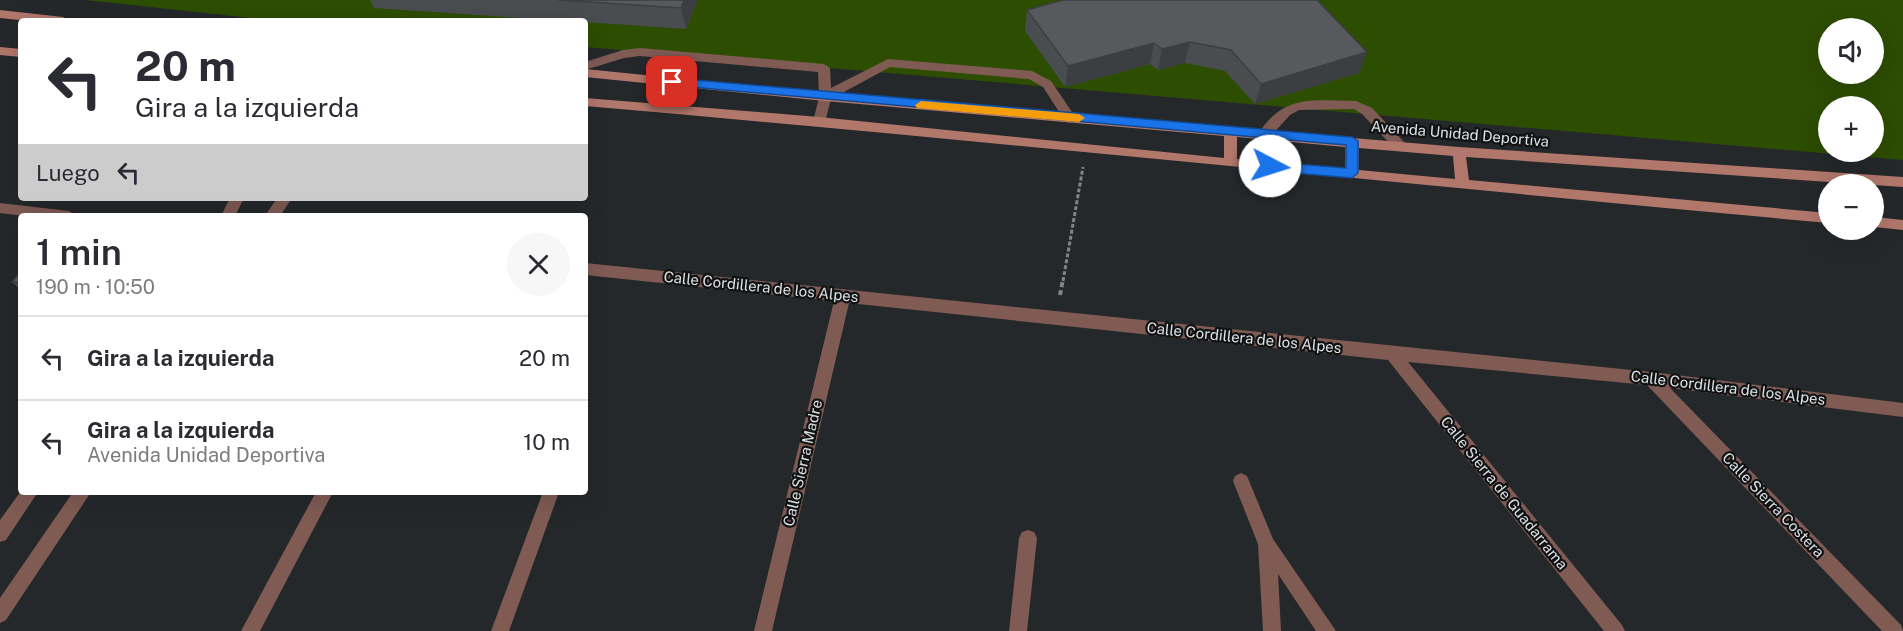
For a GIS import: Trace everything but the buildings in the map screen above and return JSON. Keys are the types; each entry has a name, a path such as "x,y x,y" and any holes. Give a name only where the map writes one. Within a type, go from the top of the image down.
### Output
{"street":[{"path":"0,14 36,18"},
{"path":"0,51 18,53"},
{"path":"588,65 623,54 640,52 824,68 825,97 819,122"},
{"path":"825,97 888,63 1032,75 1047,84 1070,117"},
{"name":"Avenida Unidad Deportiva","path":"588,73 825,97 1459,152 1903,182"},
{"path":"588,102 819,122 1230,163 1462,182 1818,217"},
{"path":"1265,134 1285,112 1297,106 1356,105 1367,111 1400,146"},
{"path":"1230,163 1231,131"},
{"path":"1352,141 1352,173"},
{"path":"1459,152 1462,182"},
{"path":"0,208 43,213"},
{"path":"1884,223 1903,225"},
{"name":"Calle Cordillera de los Alpes","path":"588,269 1392,354 1651,378 1903,410"},
{"name":"Calle Sierra Madre","path":"764,631 843,295"},
{"name":"Calle Sierra de Guadarrama","path":"1392,354 1616,631"},
{"name":"Calle Sierra Costera","path":"1651,378 1895,631"},
{"path":"1241,481 1267,544 1327,631"},
{"path":"0,534 28,495"},
{"path":"0,614 81,495"},
{"path":"250,631 323,495"},
{"path":"500,631 550,495"},
{"path":"1018,631 1028,538"},
{"path":"1267,544 1272,631"}],"path":[{"path":"1056,318 1087,148"}],"green space":[{"path":"85,0 1903,0 1903,160 1884,158 1884,96 1818,96 1818,153 588,47 588,18 252,18"}],"slow traffic":[{"path":"921,105 1079,118"}],"route":[{"path":"672,82 1352,141 1352,173 1270,166"}]}
